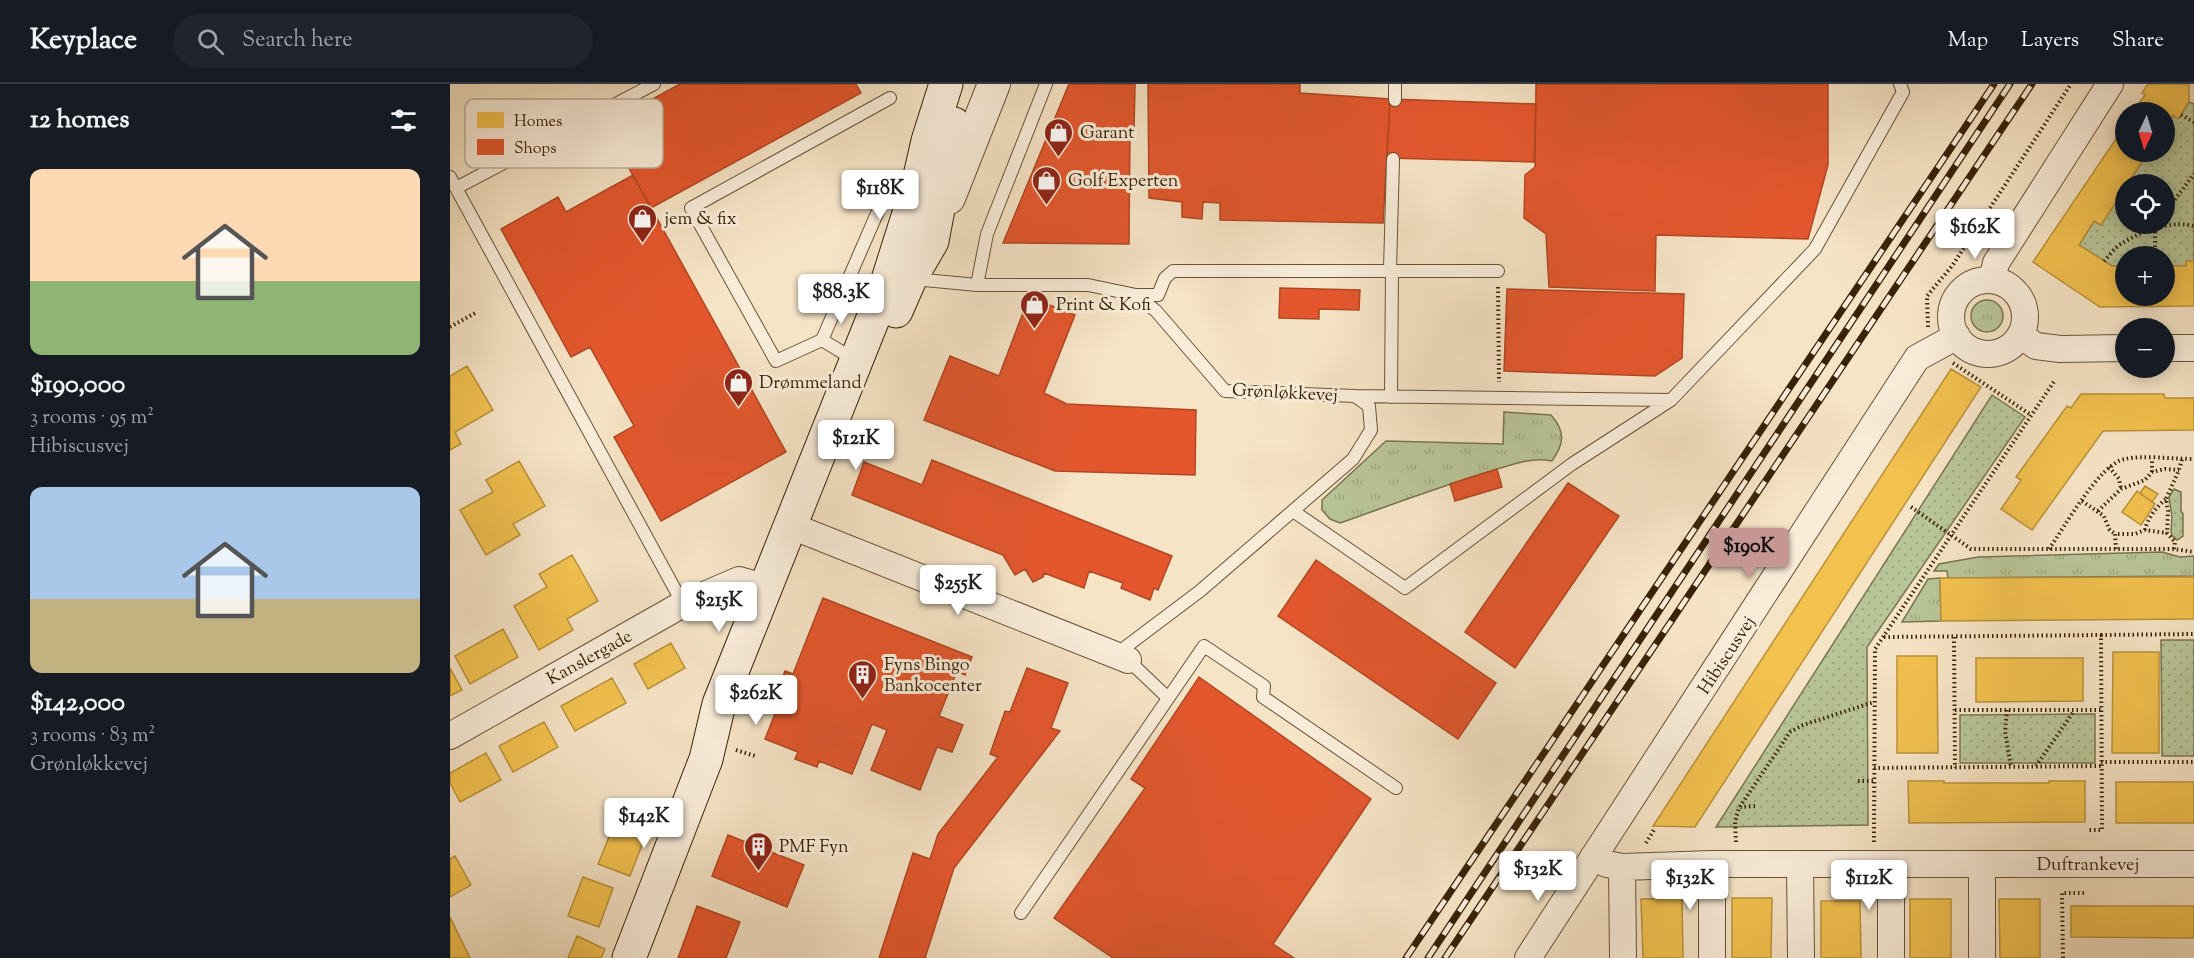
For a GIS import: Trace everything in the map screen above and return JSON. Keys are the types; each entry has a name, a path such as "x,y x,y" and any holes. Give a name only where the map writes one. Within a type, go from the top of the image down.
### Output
{"main road":[{"path":"629,958 706,759 719,704 764,587 797,528 900,275 946,84"},
{"path":"706,759 736,709 855,360 900,275 932,241 953,127 968,84"}],"street":[{"path":"932,241 994,84"},
{"path":"1992,280 1996,264 2110,84"},
{"path":"1992,280 2005,284 2015,291 2022,302 2025,315 2024,327 2020,335 2008,348 1996,353 1984,354 1971,350 1957,336 1951,319 1958,294 1968,286 1980,281 1992,280"},
{"path":"2020,335 2036,346 2060,349 2115,348"},
{"name":"Hibiscusvej","path":"1528,958 1917,358 1957,336"},
{"path":"2175,348 2194,348"},
{"path":"797,528 1121,658"},
{"name":"Kanslergade","path":"450,736 683,604 739,580 764,587"},
{"name":"Duftrankevej","path":"1593,857 1607,864 1622,867 1712,864 2194,864"},
{"path":"1712,864 1712,958"},
{"path":"1800,864 1801,958"},
{"path":"1883,864 1891,958"},
{"path":"1982,864 1982,958"},
{"path":"1622,867 1623,958"}],"lane":[{"path":"624,99 654,84"},
{"path":"977,285 987,234 1046,84"},
{"path":"1395,84 1395,100"},
{"path":"1293,511 1405,588 1572,464 1671,400 1815,249 1903,92 1900,84"},
{"path":"882,202 822,340 776,362 691,208 890,98"},
{"path":"1391,397 1393,159"},
{"path":"483,168 453,183 683,604"},
{"path":"1136,295 1158,295 1165,278 1173,271 1498,271"},
{"name":"Grønløkkevej","path":"900,275 977,285 1088,285 1136,295 1156,311 1226,391 1355,396 1369,406 1371,430 1353,459 1121,658"},
{"path":"822,340 855,360"},
{"path":"1355,396 1671,400"},
{"path":"1021,913 1204,646 1264,686 1263,697 1396,788"},
{"path":"1121,658 1168,698"}],"path":[{"path":"1934,348 1928,335 1927,296 1952,266 2071,84"},
{"path":"2181,115 2194,122"},
{"path":"2175,199 2194,174"},
{"path":"2175,225 2194,226"},
{"path":"2104,261 2119,244 2140,234"},
{"path":"1498,271 1499,398"},
{"path":"450,327 477,312"},
{"path":"1883,864 1874,781 1875,649 2055,380"},
{"path":"1982,381 2031,415"},
{"path":"2049,549 2100,475 2109,467 2125,459 2194,459"},
{"path":"2152,459 2152,472"},
{"path":"2145,530 2146,523 2158,505 2166,499 2182,459"},
{"path":"2109,467 2119,479 2121,489"},
{"path":"2098,511 2121,489 2145,480 2152,472 2165,469 2179,470"},
{"path":"2166,499 2167,533"},
{"path":"2082,501 2104,516 2109,529 2115,534 2134,534 2145,530 2167,533 2175,542 2174,549"},
{"path":"1911,507 1971,549 2174,549 2194,552"},
{"path":"2115,534 2116,549"},
{"path":"1883,637 2194,634"},
{"path":"2087,830 2102,830 2101,635"},
{"path":"1954,637 1955,768"},
{"path":"1737,864 1734,821 1740,807 1790,732 1803,725 1874,702"},
{"path":"1955,710 2101,710"},
{"path":"2007,710 2005,731 2011,767"},
{"path":"2035,767 2075,710"},
{"path":"1874,768 2035,767 2194,762"},
{"path":"1858,781 1874,781"},
{"path":"1740,807 1756,806"},
{"path":"2063,958 2062,893 2086,893"}],"green space":[{"path":"2189,102 2194,104 2194,261 2187,261 2186,266 2175,266 2175,246 2115,246 2115,266 2112,266 2079,245 2094,221 2101,225 2115,203 2115,234 2175,234 2175,174 2134,174 2142,162 2175,162 2175,116 2179,118"},
{"path":"1987,300 1998,305 2003,316 1998,327 1987,332 1976,327 1971,316 1976,305"},
{"path":"1992,395 2025,417 1867,647 1868,825 1716,827"},
{"path":"1504,412 1551,415 1559,427 1562,438 1552,461 1535,460 1509,465 1340,523 1330,519 1322,510 1322,500 1386,441 1503,444"},
{"path":"2174,489 2181,492 2183,514 2183,536 2177,540 2172,536 2171,531 2172,517 2169,497"},
{"path":"2162,552 2180,557 2194,556 2194,576 1948,578 1947,571 1934,571 1939,564 1978,557"},
{"path":"1940,578 1941,621 1902,622 1928,579"},
{"path":"2161,640 2194,640 2194,756 2162,756"},
{"path":"2095,714 2095,763 1960,763 1960,715"}],"building: Homes":[{"path":"2148,84 2189,84 2189,102 2178,119 2175,117 2175,102 2140,102 2145,95 2142,93"},
{"path":"2115,140 2115,162 2142,162 2134,174 2115,174 2115,204 2101,225 2094,221 2079,245 2115,266 2115,306 2175,306 2175,266 2186,266 2186,261 2194,261 2194,306 2100,307 2033,262"},
{"path":"467,366 493,410 455,432 461,444 450,450 450,376"},
{"path":"1951,369 1981,387 1695,827 1653,826"},
{"path":"2081,394 2164,394 2165,398 2194,398 2194,430 2103,431 2032,530 2001,509 2021,480 2016,477 2067,406 2071,408"},
{"path":"519,461 545,506 513,524 520,535 486,555 460,510 493,492 486,480"},
{"path":"2145,486 2158,494 2152,502 2140,493"},
{"path":"2137,491 2155,504 2141,525 2122,512"},
{"path":"572,555 598,601 567,619 573,630 539,650 514,606 547,587 539,574"},
{"path":"2194,577 2194,619 1941,621 1940,578"},
{"path":"503,629 518,657 470,684 455,656"},
{"path":"671,643 685,668 648,689 634,664"},
{"path":"2113,652 2159,652 2159,753 2112,753"},
{"path":"1897,656 1937,656 1938,753 1897,753"},
{"path":"1976,658 2083,658 2083,701 1976,702"},
{"path":"450,668 462,690 450,696"},
{"path":"612,678 626,703 575,731 561,706"},
{"path":"544,722 558,747 513,772 499,746"},
{"path":"486,753 501,780 460,802 450,783 450,773"},
{"path":"1908,781 2049,783 2049,781 2085,781 2085,822 1909,823"},
{"path":"2116,782 2194,782 2194,823 2116,823"},
{"path":"616,820 647,832 630,876 598,864"},
{"path":"455,856 471,885 450,897 450,859"},
{"path":"583,877 613,888 599,927 568,916"},
{"path":"1682,898 1683,958 1643,958 1641,899"},
{"path":"1732,898 1772,898 1771,958 1732,958"},
{"path":"1910,899 1951,899 1951,958 1910,958"},
{"path":"1999,899 2040,899 2040,958 2000,958"},
{"path":"1821,901 1860,901 1861,958 1821,958"},
{"path":"2071,906 2194,906 2194,938 2071,937"},
{"path":"450,917 470,958 450,958"},
{"path":"577,936 605,949 601,958 568,958"}],"building: Shops":[{"path":"680,84 856,84 861,93 651,208 629,168 663,168 663,99 653,99"},
{"path":"1069,84 1135,84 1134,131 1130,132 1129,244 1003,243"},
{"path":"1148,84 1300,84 1300,93 1390,99 1383,223 1220,220 1220,203 1203,202 1202,219 1182,217 1182,202 1149,198"},
{"path":"1536,84 1828,84 1828,165 1808,239 1656,235 1655,291 1549,287 1546,234 1524,218 1525,175 1535,167"},
{"path":"1390,99 1536,104 1534,162 1387,158"},
{"path":"633,175 786,452 661,521 614,437 634,426 590,347 571,357 501,229 558,197 566,212"},
{"path":"1280,288 1360,290 1359,310 1319,309 1319,319 1279,318"},
{"path":"1507,289 1684,294 1682,358 1655,376 1504,371"},
{"path":"1029,297 1075,315 1044,393 1067,404 1196,410 1195,475 1055,471 924,420 950,356 999,376"},
{"path":"932,460 1172,556 1158,590 1154,588 1150,600 1121,588 1123,583 1089,571 1084,588 1044,573 1043,577 1033,582 1025,569 1015,575 1003,555 852,495 864,462 922,485"},
{"path":"1497,469 1502,487 1455,501 1450,484"},
{"path":"1568,483 1619,516 1515,668 1465,632"},
{"path":"1316,560 1496,683 1458,739 1278,616"},
{"name":"Fyns Bingo Bankocenter","path":"823,598 972,657 965,675 957,671 939,716 963,725 952,752 937,747 920,790 871,770 887,730 872,724 852,774 819,761 817,767 795,759 798,752 765,739 788,681 782,679 785,671 793,674"},
{"path":"1027,668 1068,683 1051,728 1060,731 954,868 925,958 879,958 913,853 930,859 938,834 998,757 990,754 1005,711 1010,712"},
{"path":"1199,677 1371,799 1273,944 1294,958 1113,958 1054,918 1145,788 1131,779"},
{"name":"PMF Fyn","path":"728,835 804,865 787,907 712,876"},
{"path":"697,906 740,922 726,958 678,958"}],"railway":[{"path":"1406,958 1994,84"},
{"path":"1428,958 2010,84"},
{"path":"1445,958 2032,84"}],"place":[{"name":"Garant","path":"1059,158"},
{"name":"Golf Experten","path":"1047,206"},
{"name":"jem & fix","path":"643,244"},
{"name":"Print & Kofi","path":"1035,330"},
{"name":"Drømmeland","path":"738,408"},
{"name":"Fyns Bingo Bankocenter","path":"863,700"},
{"name":"PMF Fyn","path":"758,872"}]}
